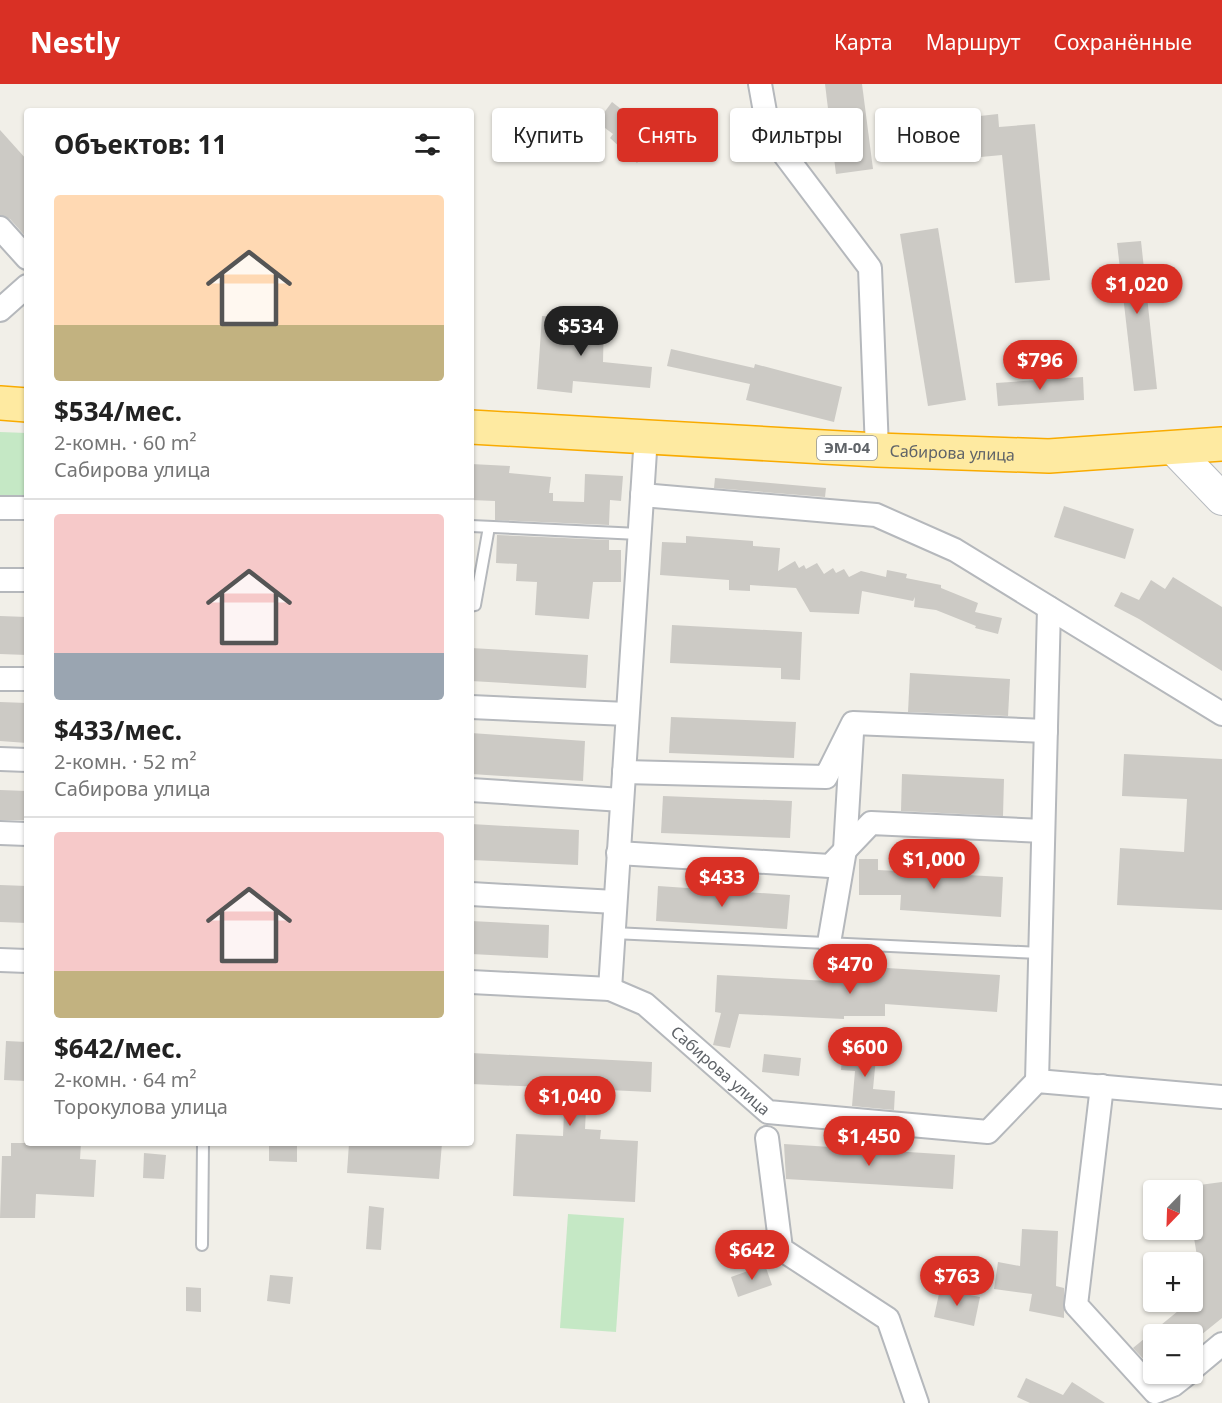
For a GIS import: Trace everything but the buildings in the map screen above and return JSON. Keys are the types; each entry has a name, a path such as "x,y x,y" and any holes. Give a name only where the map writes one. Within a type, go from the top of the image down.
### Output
{"highway":[{"path":"0,403 24,405"},
{"name":"Сабирова улица","path":"474,427 877,450 1049,456 1222,444"}],"main road":[{"path":"1174,449 1222,499"}],"street":[{"path":"760,84 769,134 870,268 877,450"},
{"path":"0,228 24,255"},
{"path":"0,310 24,289"},
{"path":"610,989 646,436"},
{"path":"642,495 876,515 955,550 1222,714"},
{"path":"0,508 24,508"},
{"path":"0,580 24,580"},
{"path":"1049,608 1037,1081 1222,1091"},
{"path":"0,679 24,679"},
{"path":"474,707 627,714"},
{"path":"853,723 1046,731"},
{"path":"624,772 826,777 853,723"},
{"path":"829,943 845,850 853,723"},
{"path":"0,759 24,760"},
{"path":"474,790 622,800"},
{"path":"618,853 830,866 871,823 1044,831"},
{"path":"0,833 24,834"},
{"path":"474,894 615,902"},
{"path":"0,960 24,961"},
{"name":"Сабирова улица","path":"474,982 610,989 645,1004 768,1112 988,1132 1037,1081"},
{"path":"1102,1086 1076,1305 1143,1379"},
{"path":"767,1138 781,1249 888,1318 917,1403"},
{"path":"1203,1360 1222,1344"},
{"path":"1148,1384 1155,1392 1174,1384"}],"lane":[{"path":"474,526 639,534"},
{"path":"474,605 489,527"},
{"path":"613,933 1040,953"},
{"path":"202,1245 203,1146"}],"green space":[{"path":"0,432 24,433 24,500 0,499"},
{"path":"568,1214 624,1218 616,1332 560,1328"}]}
